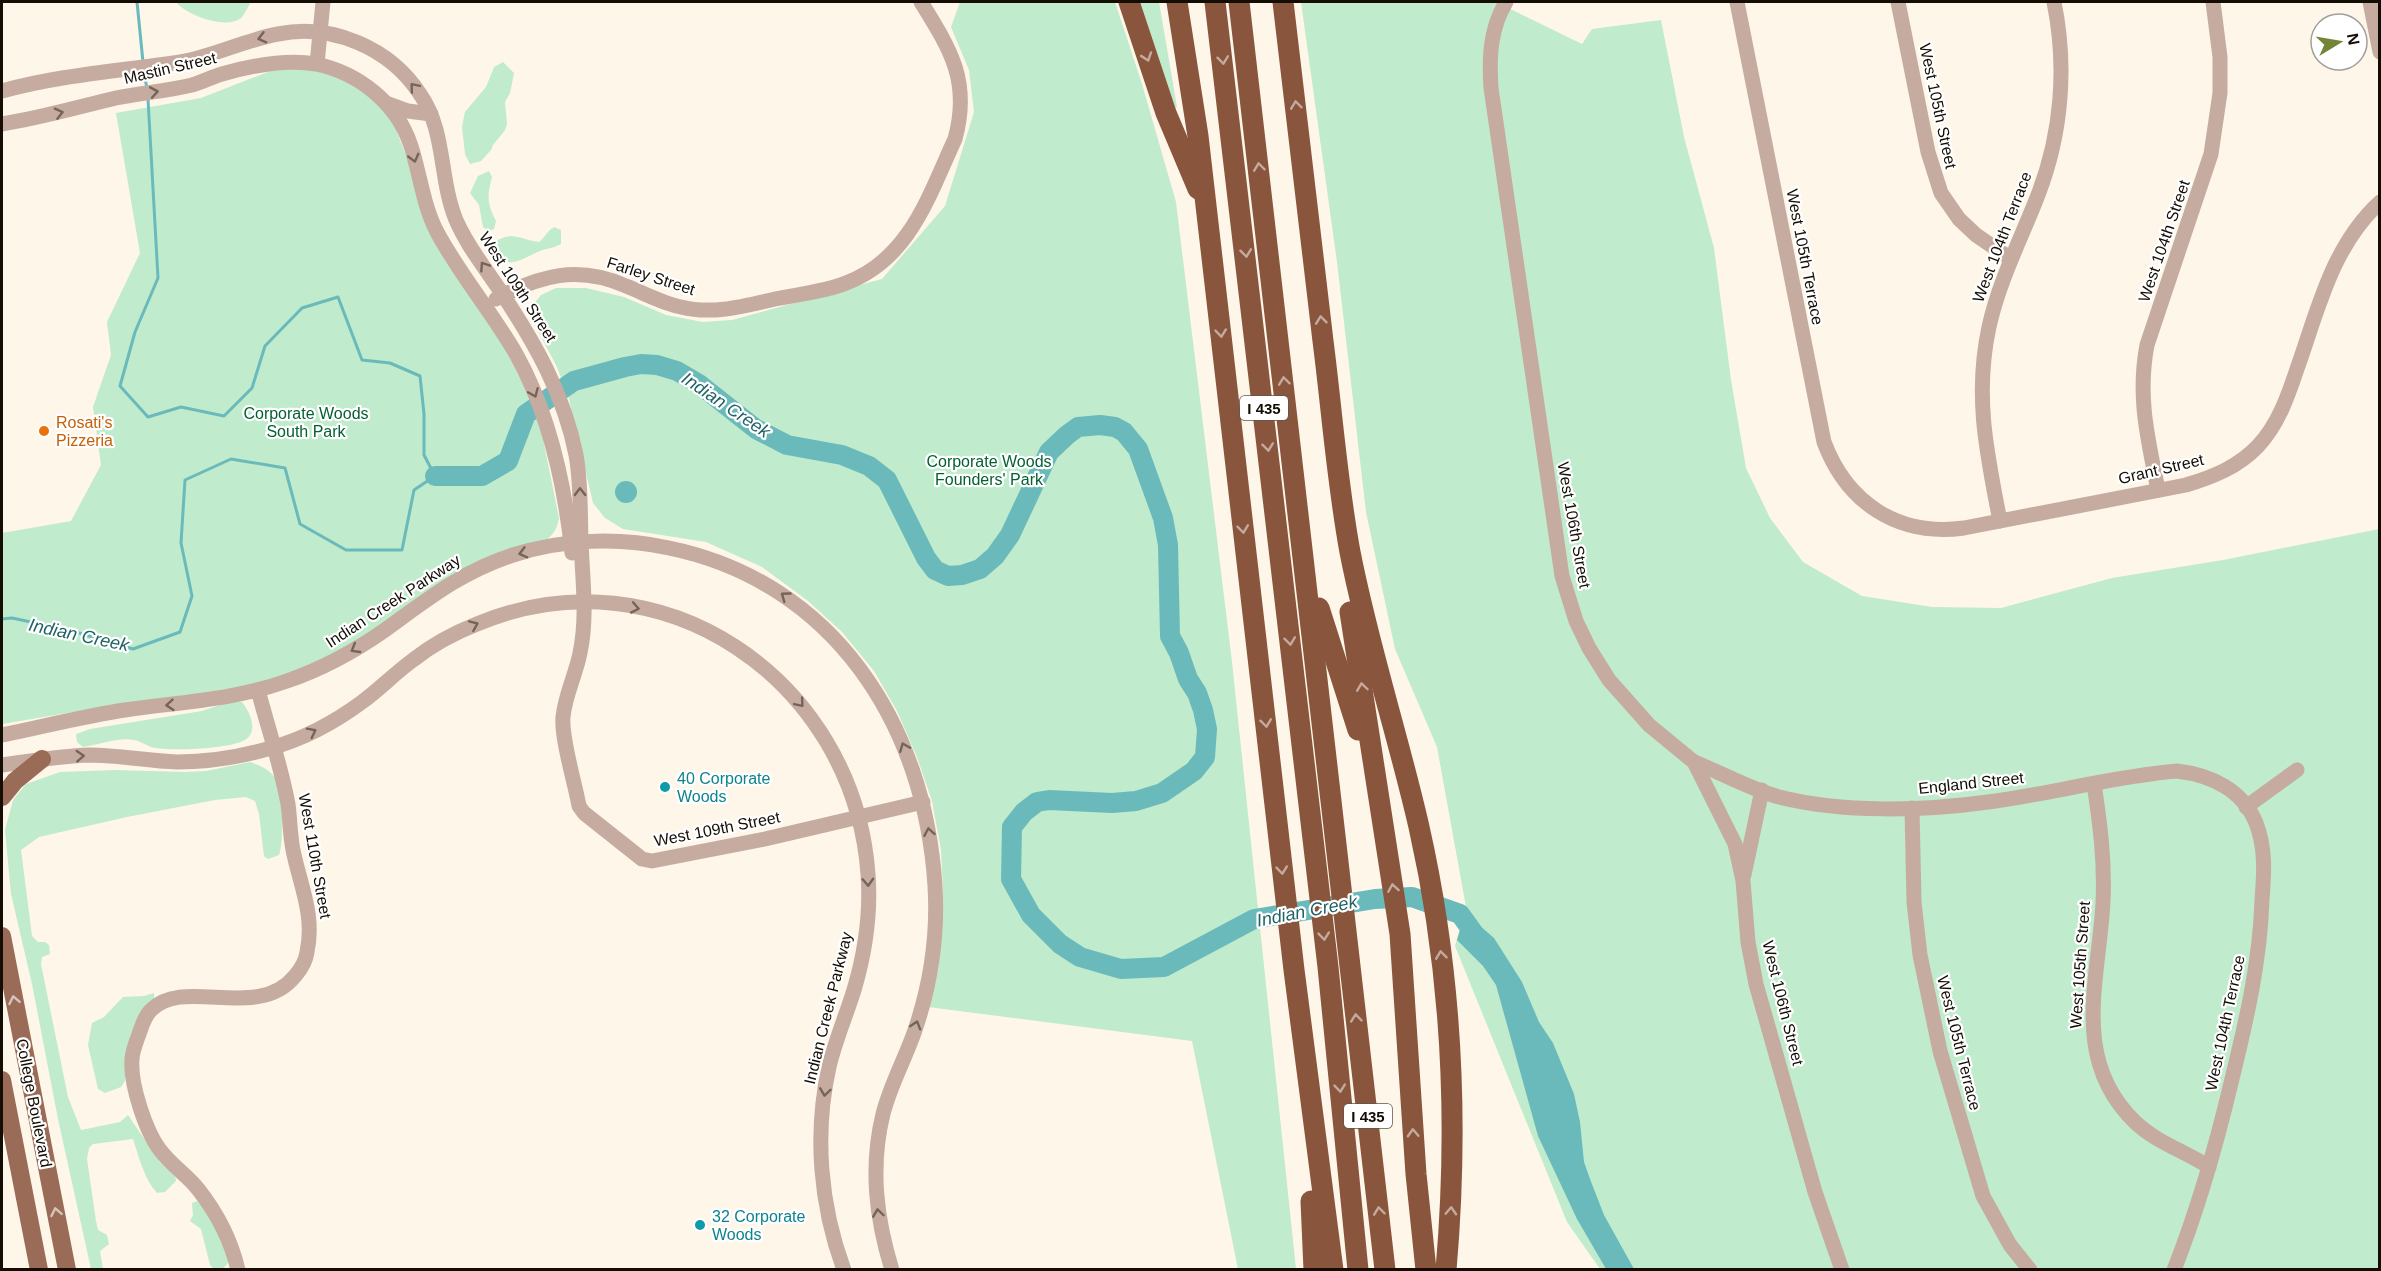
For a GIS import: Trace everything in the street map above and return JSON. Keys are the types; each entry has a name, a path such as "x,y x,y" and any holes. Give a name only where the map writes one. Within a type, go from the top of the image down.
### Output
{"highway":[{"path":"1129,2 1166,113 1208,212"},
{"path":"1177,2 1191,83 1208,212 1303,1050 1333,1269"},
{"name":"I 435","path":"1215,2 1311,815 1358,1269"},
{"name":"I 435","path":"1239,2 1385,1269"},
{"path":"1283,2 1342,503 1362,609 1407,779 1430,880 1448,1013 1453,1147 1451,1214 1446,1269"},
{"path":"1342,503 1338,540 1358,656 1398,923 1416,1174 1426,1269"},
{"path":"1305,564 1358,727 1379,807"},
{"path":"1303,1050 1314,1269"}],"main road":[{"path":"2,797 15,781 42,759"},
{"name":"College Boulevard","path":"2,936 68,1269"},
{"name":"College Boulevard","path":"2,1080 39,1269"}],"street":[{"path":"317,64 323,2"},
{"name":"Farley Street","path":"484,305 525,283 543,277 576,274 609,279 680,307 714,311 846,283 868,273 899,247 913,228 956,139 961,94 956,64 947,43 921,2"},
{"name":"West 105th Terrace","path":"1737,2 1824,442 1838,474 1867,505"},
{"name":"West 105th Street","path":"1898,2 1928,152 1941,193 1959,219 1976,235 2011,259"},
{"name":"West 104th Terrace","path":"2000,521 1986,446 1981,393 1983,362 1996,298 2039,193 2055,135 2060,100 2061,67 2054,2"},
{"name":"West 104th Street","path":"2158,490 2143,411 2143,369 2147,345 2211,154 2216,128 2220,81 2219,47 2213,2"},
{"path":"2370,2 2379,52"},
{"name":"West 106th Street","path":"1503,5 1491,42 1489,64 1491,88 1562,576 1576,621 1589,648 1609,680 1649,725 1694,762 1735,844 1743,881 1748,942 1756,984 1815,1192 1842,1269"},
{"name":"Mastin Street","path":"2,92 37,83 210,56 279,33 320,33"},
{"name":"West 109th Street","path":"320,33 359,42 385,58 418,90 431,114 439,141 448,196 457,223 528,332 562,402 573,441 579,476 576,543 580,602 584,621 581,652 563,718 579,806 584,813 642,859 651,861 765,839 922,802"},
{"name":"Mastin Street","path":"2,124 44,117 116,99 193,84 222,74 278,63 317,64"},
{"name":"West 109th Street","path":"317,64 355,78 387,103 395,113 410,143 425,199 437,231 508,340 538,402 553,450 576,543"},
{"path":"387,103 408,111 431,114"},
{"name":"Grant Street","path":"1867,505 1903,524 1926,529 1948,530 2158,490 2208,478 2231,468 2259,445 2271,429 2286,400 2338,256 2355,228 2379,202"},
{"name":"Indian Creek Parkway","path":"2,735 117,711 211,701 258,690 312,672 337,660 385,630 445,585 468,573 514,555 576,543 629,542 687,551 755,578 798,605 840,642 875,689 890,714 903,744 929,829 936,889 934,946 930,974 914,1032 883,1114 876,1159 877,1211 882,1240 892,1269"},
{"name":"Indian Creek Parkway","path":"2,765 89,755 192,762 232,758 273,748 307,735 348,712 366,700 413,659 452,634 505,613 547,605 580,602 613,604 669,616 720,637 763,666 798,701 829,744 842,768 859,816 868,875 868,921 860,970 829,1068 821,1129 824,1192 832,1231 844,1269"},
{"name":"West 110th Street","path":"238,1269 228,1236 204,1198 160,1151 148,1132 140,1108 131,1062 143,1020 152,1009 168,1000 180,997 248,998 272,993 288,984 301,968 307,954 309,911 293,848 288,803 258,690"},
{"name":"England Street","path":"1694,762 1778,796 1831,805 1911,808 1988,802 2162,772 2196,773 2227,787 2239,796 2246,807"},
{"path":"2246,807 2297,770"},
{"name":"West 105th Street","path":"2094,784 2101,828 2104,876 2092,1014 2097,1058 2104,1078 2116,1098 2136,1123 2155,1138 2209,1167"},
{"path":"1743,881 1762,790"},
{"name":"West 104th Terrace","path":"2174,1269 2209,1167 2250,1007 2261,924 2263,849 2256,821 2246,807"},
{"name":"West 105th Terrace","path":"1911,808 1914,902 1920,955 1940,1051 1983,1196 2005,1237 2030,1269"}],"green space":[{"path":"176,2 251,2 241,18 234,21 216,22 188,12"},
{"name":"Corporate Woods Founders' Park","path":"960,2 1115,2 1142,84 1176,202 1232,662 1296,1269 1238,1269 1192,1041 928,1007 938,971 941,937 943,891 941,850 932,801 917,757 897,711 874,671 842,632 808,601 762,567 706,542 623,529 605,518 593,503 568,395 556,365 530,316 533,305 541,295 556,288 586,288 624,297 666,315 703,322 732,320 882,279 945,206 974,112 969,70 951,27"},
{"path":"1137,2 1159,2 1177,107 1172,109"},
{"path":"1301,2 1496,2 1582,44 1592,29 1661,20 1684,137 1714,248 1731,380 1746,468 1770,518 1803,562 1862,596 1932,607 2001,608 2112,578 2223,560 2379,529 2379,1269 1600,1269 1567,1222 1455,946 1466,907 1437,747 1395,649 1366,512 1337,262"},
{"path":"503,62 514,73 510,93 505,102 507,124 491,150 481,161 470,164 465,154 462,127 465,112 486,87 494,67"},
{"name":"Corporate Woods South Park","path":"309,69 345,79 379,103 394,124 410,166 523,384 540,424 559,518 556,528 545,541 371,632 334,654 298,670 258,684 219,693 133,702 2,724 2,533 71,521 101,465 93,407 111,355 107,322 140,253 116,113 201,98 273,70"},
{"path":"489,171 492,177 489,199 496,221 494,229 489,231 483,227 479,205 470,193 478,176"},
{"path":"554,227 561,230 561,244 516,262 504,261 492,249 493,243 511,236 539,242"},
{"path":"231,701 242,702 252,722 251,733 248,737 235,744 213,748 175,749 155,748 128,739 83,747 77,742 76,734 90,729 202,711"},
{"path":"250,762 272,773 278,786 282,818 279,855 268,859 264,856 259,814 255,801 246,797 215,800 127,817 39,837 21,850 32,936 38,942 45,942 49,945 50,954 42,957 41,964 68,1097 81,1130 120,1122 128,1115 159,1161 175,1176 176,1181 165,1192 157,1193 145,1174 133,1139 93,1144 89,1148 87,1159 96,1221 98,1230 107,1235 109,1244 100,1251 103,1269 91,1269 11,894 5,830 13,800 26,784 60,772 206,771"},
{"path":"154,993 154,999 146,1005 125,1081 121,1087 105,1093 98,1089 88,1045 92,1023 104,1017 123,997"},
{"path":"197,1201 212,1220 224,1246 229,1261 225,1267 214,1269 210,1265 201,1229 190,1221 193,1215 192,1203"}],"water":[{"path":"626,481 634,484 637,492 634,500 626,503 618,500 615,492 618,484"},
{"path":"1465,913 1494,938 1522,982 1539,1022 1553,1043 1574,1094 1580,1122 1584,1162 1590,1179 1604,1215 1634,1269 1606,1269 1577,1219 1538,1136 1496,985 1483,966 1457,940"}],"waterway":[{"path":"137,2 143,62"},
{"path":"144,72 147,89"},
{"path":"2,619 12,618 69,630 133,649 180,632 192,596 181,543 185,480 231,459 285,468 300,524 346,550 402,550 414,490 435,476 424,455 424,414 420,376 390,363 362,360 338,297 302,308 265,346 252,388 224,416 181,407 148,417 120,386 135,332 158,278 148,99"},
{"name":"Indian Creek","path":"435,476 482,476 508,461 526,414 574,381 625,367 641,364 657,365 677,371 699,384 756,429 787,445 842,455 869,466 887,480 926,558 935,570 948,576 962,575 980,569 995,556 1010,535 1049,452 1078,427 1100,425 1115,427 1124,432 1138,449 1163,518 1168,545 1170,636 1203,710 1207,729 1205,757 1194,771 1162,793 1136,801 1112,803 1049,800 1037,802 1024,812 1012,827 1011,879 1031,915 1060,944 1080,957 1121,969 1164,967 1254,919 1375,899 1412,897 1460,914 1478,939"}],"place":[{"name":"Rosati's Pizzeria","path":"44,431"},
{"name":"40 Corporate Woods","path":"665,787"},
{"name":"32 Corporate Woods","path":"700,1225"}]}
